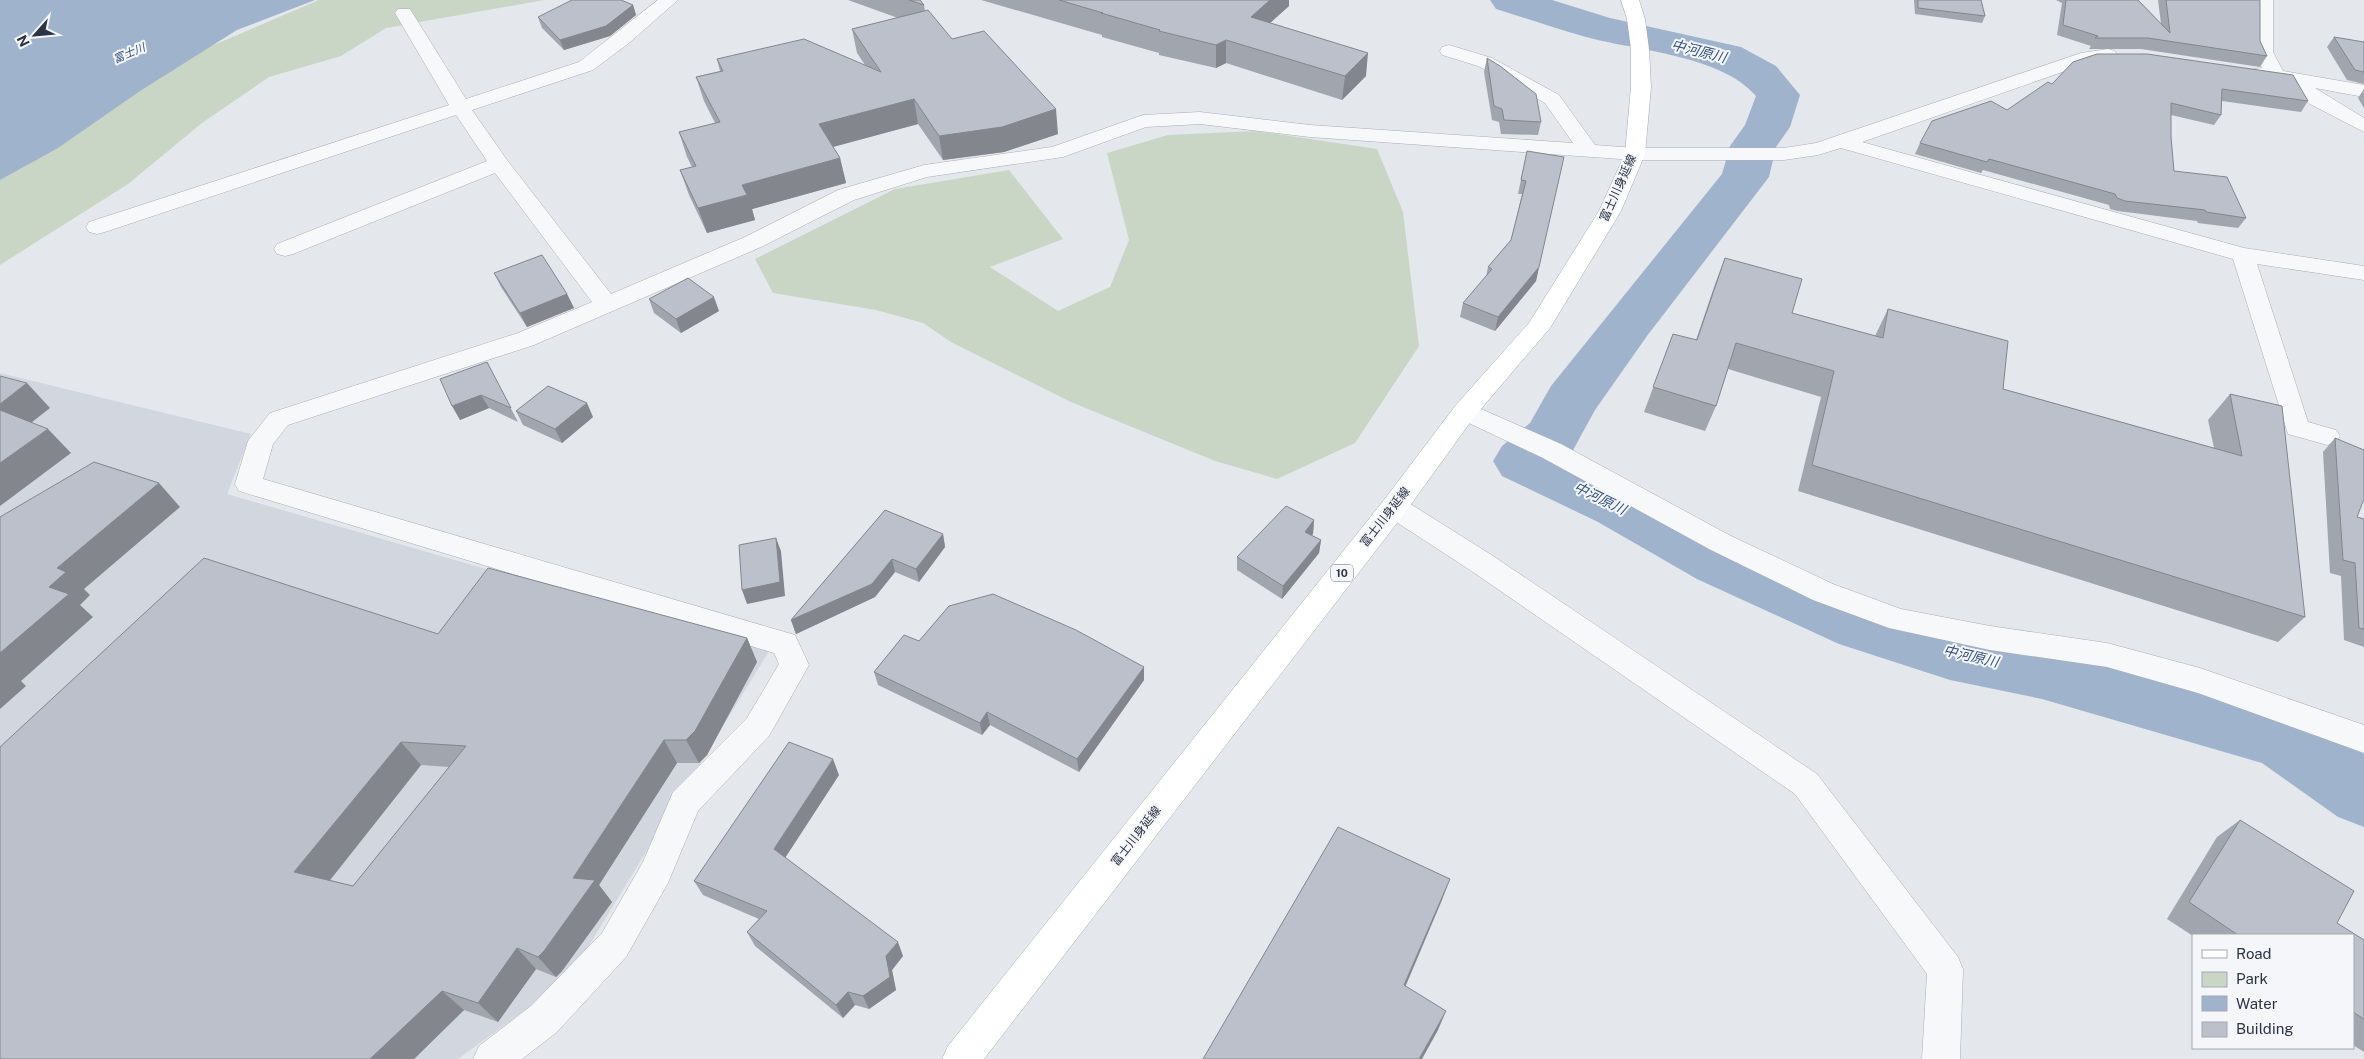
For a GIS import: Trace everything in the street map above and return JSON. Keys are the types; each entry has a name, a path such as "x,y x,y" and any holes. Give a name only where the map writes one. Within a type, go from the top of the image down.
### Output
{"main road":[{"name":"富士川身延線","path":"961,1059 1394,507 1465,412 1538,328 1610,211 1634,154 1641,87 1638,39 1630,0"}],"street":[{"path":"97,227 586,66 669,0"},
{"path":"2264,0 2264,52 2283,77 2317,100 2364,126"},
{"path":"404,13 460,106 499,164 606,304"},
{"path":"1449,51 1485,62 1552,100 1588,150"},
{"path":"492,1059 544,1019 614,945 656,872 685,802 758,727 794,665 785,644 248,484 261,441 279,419 526,339 753,242 846,195 924,171 1056,153 1143,121 1200,118 1310,131 1634,154 1784,154 1818,149 1841,142 2088,58 2105,55 2130,56"},
{"path":"2245,71 2364,91"},
{"path":"1841,142 2243,255 2364,272"},
{"path":"285,249 499,164"},
{"path":"2243,255 2297,428 2327,436"},
{"path":"1465,412 1552,451 1747,556 1823,592 1900,620 1990,638 2108,655 2200,681 2364,739"},
{"path":"1394,507 1480,562 1806,784 1945,969 1941,1059"}],"shaded area":[{"path":"0,373 251,434 227,494 769,651 569,978 458,1059 0,1059"}],"green space":[{"path":"319,0 544,0 386,28 341,56 269,77 202,123 128,184 0,265 0,175 209,47"},
{"path":"1256,131 1377,149 1403,212 1419,346 1355,443 1277,479 1215,461 1071,402 951,342 923,323 876,310 773,293 755,259 895,189 1009,170 1063,239 990,267 1058,311 1110,287 1129,240 1107,153 1168,135"}],"water":[{"name":"富士川","path":"0,0 315,0 237,30 140,91 58,148 0,180"}],"building":[{"path":"572,0 621,0 633,5 606,26 560,40 538,17"},
{"path":"909,0 920,0 924,5"},
{"path":"1059,0 1270,0 1251,17 1368,53 1345,76 1226,40 1216,45 1159,31"},
{"path":"1918,0 1981,0 1985,16 1918,8"},
{"path":"2066,0 2138,0 2170,33 2166,0 2260,0 2260,41 2267,56 2148,38 2095,38 2098,36 2063,25"},
{"path":"928,10 952,39 984,31 1056,109 1002,127 939,136 914,99 819,124 840,158 742,185 747,195 698,208 680,170 696,166 679,132 720,122 696,77 723,71 717,59 804,39 881,72 852,29"},
{"path":"2334,37 2364,42 2364,72 2355,70"},
{"path":"2097,54 2147,54 2293,75 2308,101 2222,89 2221,115 2171,103 2174,171 2227,177 2246,218 2206,212 2205,210 2125,201 2117,198 2115,194 1989,159 1987,162 1920,143 1932,121 1991,101 2007,110 2048,82 2052,84 2073,62"},
{"path":"1487,58 1536,94 1541,122 1504,120 1502,109 1494,106"},
{"path":"1527,151 1564,157 1539,267 1498,317 1463,303 1492,269 1488,267 1511,240 1526,181 1521,180"},
{"path":"542,255 567,294 520,313 494,273"},
{"path":"1725,258 1802,279 1792,313 1883,338 1888,309 2008,341 2003,389 2242,456 2230,394 2282,406 2305,617 1812,465 1834,371 1736,343 1716,406 1653,387 1673,334 1697,340"},
{"path":"688,278 714,297 676,319 649,299"},
{"path":"487,362 511,408 481,395 452,406 440,379"},
{"path":"0,376 27,383 0,404"},
{"path":"548,386 587,403 555,429 516,411"},
{"path":"0,410 48,429 0,463"},
{"path":"2335,438 2364,450 2364,499 2357,517 2364,519 2364,629 2359,628 2355,563 2343,560"},
{"path":"94,462 159,483 57,568 66,572 49,587 69,594 0,653 0,517"},
{"path":"1286,506 1314,520 1305,532 1321,540 1283,586 1237,557"},
{"path":"885,510 943,534 916,569 892,559 872,584 791,620"},
{"path":"776,538 780,582 742,590 739,545"},
{"path":"204,558 438,634 488,568 747,638 695,731 686,740 664,740 573,878 595,880 544,951 538,957 517,948 478,1003 442,991 370,1059 0,1059 0,747","holes":["401,742 466,746 353,886 294,872"]},
{"path":"993,594 1076,630 1144,667 1077,759 987,712 980,723 874,672 904,635 919,641 949,606"},
{"path":"789,742 833,759 774,849 898,942 886,956 890,977 863,996 848,992 836,1005 747,932 767,911 694,881"},
{"path":"2240,820 2354,891 2337,923 2364,940 2364,1019 2354,1013 2354,934 2237,934 2189,902"},
{"path":"1338,827 1450,879 1404,985 1446,1011 1419,1059 1203,1059"}],"waterway":[{"name":"中河原川","path":"1510,0 1600,28 1726,56 1761,75 1778,95 1767,127 1753,146 1745,177 1628,324 1598,367 1571,400 1551,437 1523,461 1620,506 1720,562 1863,625 1950,652 2042,671 2283,738 2364,794"}]}
